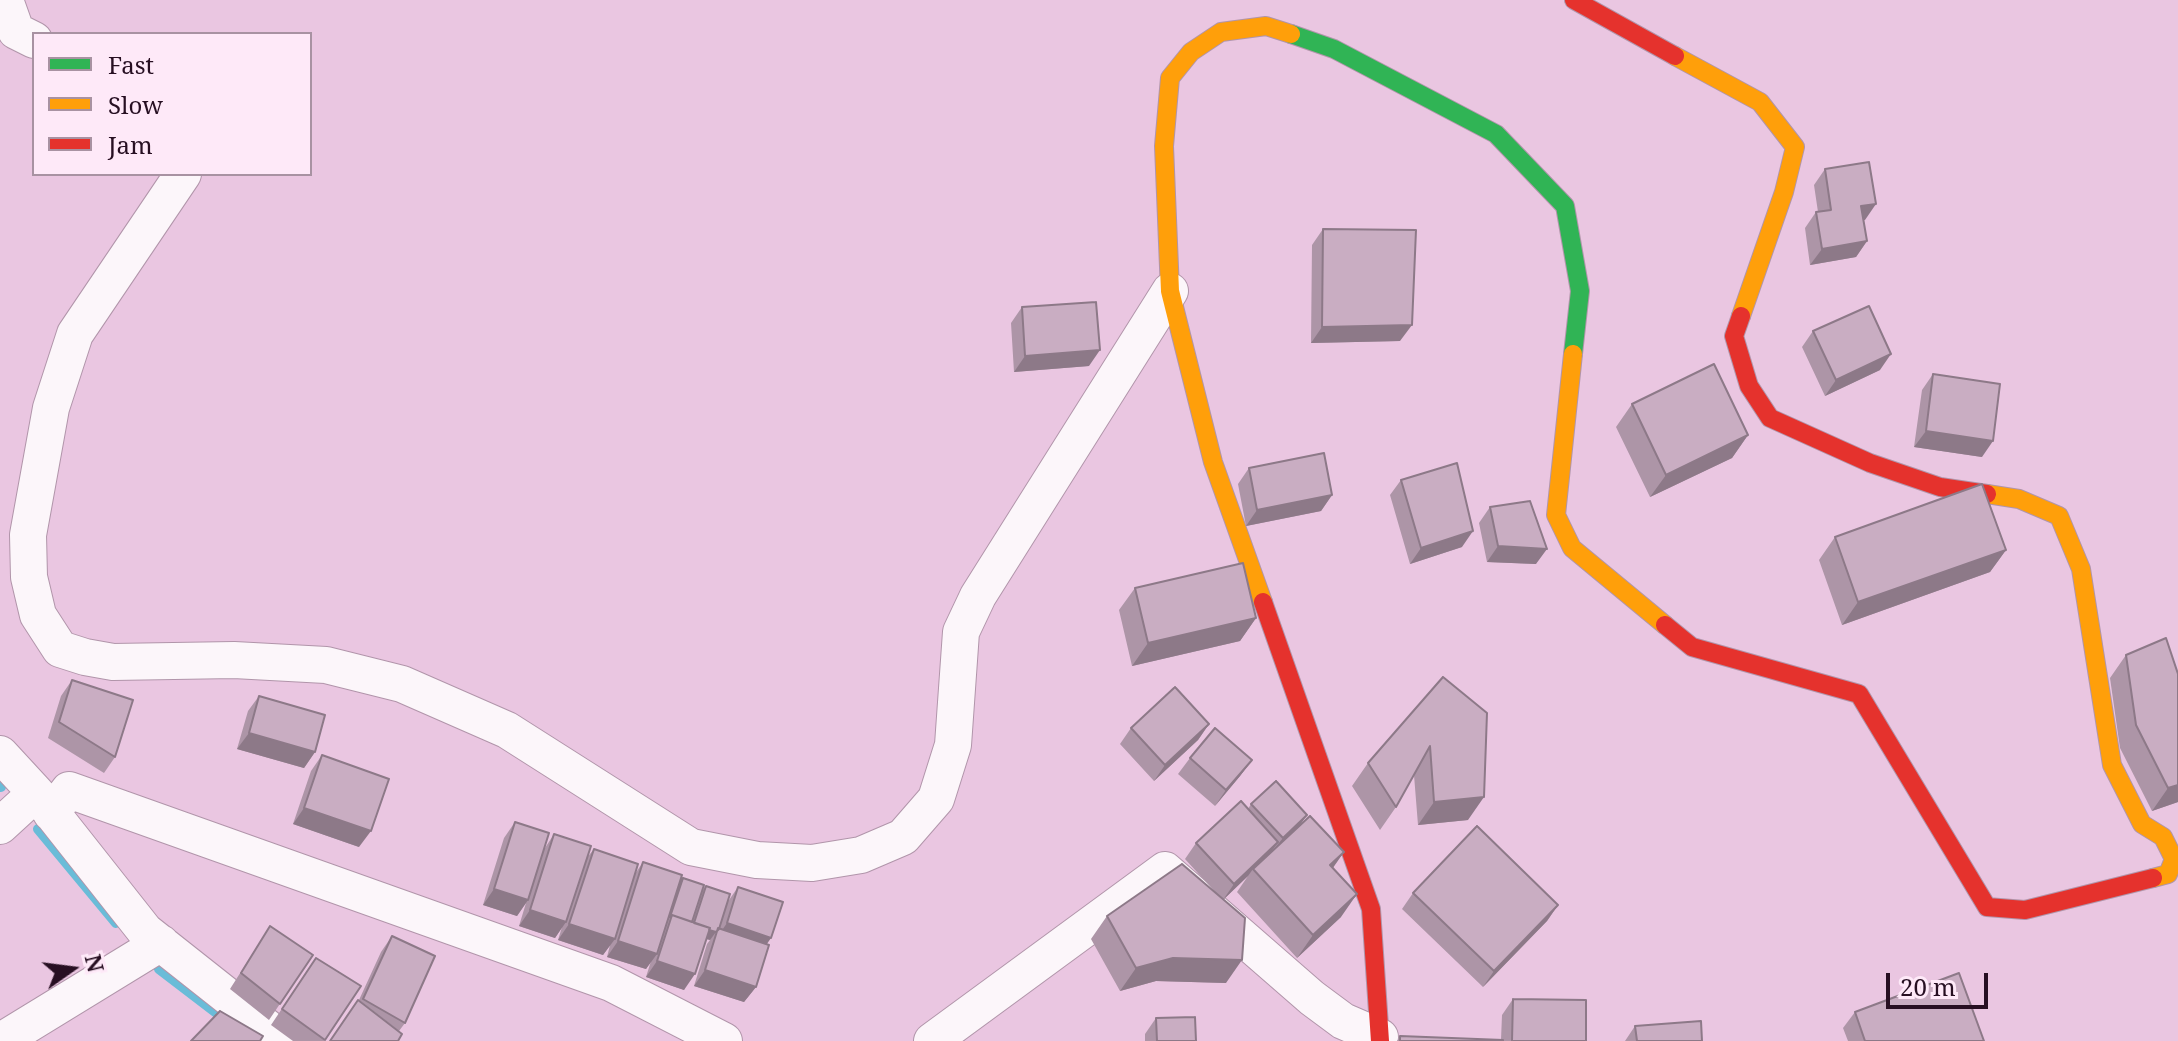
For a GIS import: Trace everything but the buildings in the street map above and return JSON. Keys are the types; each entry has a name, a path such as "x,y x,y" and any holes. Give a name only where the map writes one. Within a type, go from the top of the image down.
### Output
{"street":[{"path":"5,0 16,31 32,39"},
{"path":"932,1041 1165,870 1312,998 1343,1021 1380,1039 1371,909 1213,462 1170,291 1164,146 1170,78 1191,52 1221,32 1266,26 1334,49 1496,134 1565,206 1580,291 1556,515 1572,548 1692,647 1859,694 1987,907 2025,910 2168,874 2174,859 2163,837 2142,824 2112,765 2081,569 2059,516 2019,499 1940,487 1870,463 1770,418 1749,386 1734,336 1784,192 1795,147 1760,102 1574,0"},
{"path":"182,176 75,334 51,408 28,535 29,577 38,615 60,649 113,662 234,660 326,665 402,684 507,730 691,847 757,860 812,863 861,855 903,837 936,799 953,745 961,632 978,596 1170,291"},
{"path":"0,754 145,931 284,1041"},
{"path":"0,826 69,790 611,983 724,1041"},
{"path":"1,1041 161,943"}],"waterway":[{"path":"38,829 116,923"},
{"path":"159,969 227,1021"}],"traffic: fast":[{"path":"1291,34 1334,49 1496,134 1565,206 1580,291 1573,354"}],"traffic: slow":[{"path":"1263,602 1213,462 1170,291 1164,146 1170,78 1191,52 1221,32 1266,26 1291,34"},
{"path":"1675,56 1760,102 1795,147 1784,192 1741,316"},
{"path":"1573,354 1556,515 1572,548 1665,625"},
{"path":"1987,494 2019,499 2059,516 2081,569 2112,765 2142,824 2163,837 2174,859 2168,874 2153,878"}],"traffic: jam":[{"path":"1574,0 1675,56"},
{"path":"1741,316 1734,336 1749,386 1770,418 1870,463 1940,487 1987,494"},
{"path":"1263,602 1371,909 1380,1041"},
{"path":"1665,625 1692,647 1859,694 1987,907 2025,910 2153,878"}]}
